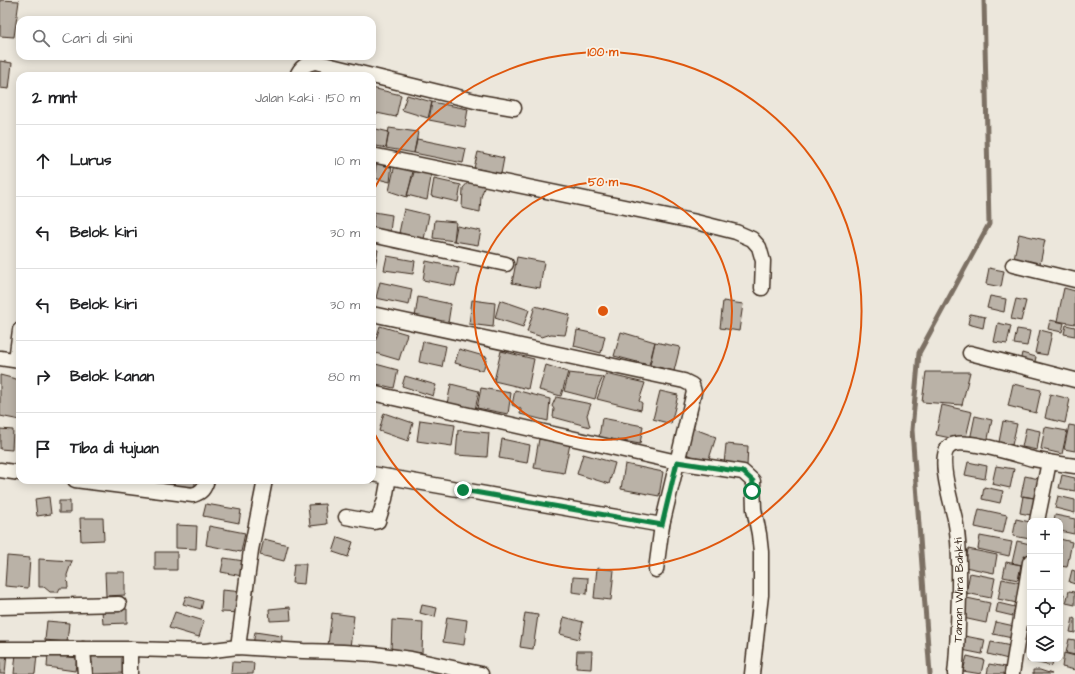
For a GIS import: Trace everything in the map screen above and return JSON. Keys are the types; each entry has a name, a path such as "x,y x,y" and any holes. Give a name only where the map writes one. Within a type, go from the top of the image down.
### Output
{"street":[{"path":"298,72 305,64 315,62 356,72"},
{"path":"376,77 479,102 514,108"},
{"path":"376,156 736,232 752,239 759,247 763,260 762,288"},
{"path":"376,235 506,264"},
{"path":"1013,265 1075,280"},
{"path":"376,315 684,381 692,385 694,392 662,525 656,570"},
{"path":"970,353 1075,380"},
{"path":"0,358 16,360"},
{"path":"376,393 677,462 743,472 753,481 754,509 759,534 761,572 761,595 752,674"},
{"name":"Taman Wira Bahkti","path":"955,674 958,629 959,560 957,530 945,469 944,457 946,450 950,445 956,443 971,444 994,448 1049,462 1075,466"},
{"path":"1038,518 1049,462"},
{"path":"0,470 16,472"},
{"path":"376,475 662,525"},
{"path":"346,517 374,522 378,521 385,498 389,477"},
{"path":"106,484 193,495 201,493 206,484"},
{"path":"238,647 251,550 264,484"},
{"path":"1012,674 1027,581"},
{"path":"0,607 119,604"},
{"path":"0,649 130,649 205,651 238,647 374,654 411,659 422,668 481,674"},
{"path":"83,649 85,674"},
{"path":"130,649 130,674"}],"building":[{"path":"0,0 19,1 14,37 0,36"},
{"path":"0,61 12,63 9,89 0,88"},
{"path":"376,89 401,95 396,117 376,113"},
{"path":"407,95 432,102 428,118 402,110"},
{"path":"432,102 468,109 465,127 429,120"},
{"path":"389,128 418,132 414,153 386,148"},
{"path":"376,129 389,132 386,148 376,146"},
{"path":"417,139 466,149 463,163 414,153"},
{"path":"478,152 504,158 501,174 474,168"},
{"path":"377,160 392,164 390,182 376,178"},
{"path":"395,164 414,167 407,197 389,191"},
{"path":"415,169 432,172 427,200 407,195"},
{"path":"434,179 461,185 458,202 431,196"},
{"path":"470,180 485,185 481,197 480,212 462,208 463,188"},
{"path":"404,209 429,215 424,239 399,233"},
{"path":"376,212 392,215 390,232 376,230"},
{"path":"435,220 456,222 454,241 433,238"},
{"path":"457,226 481,231 478,245 454,241"},
{"path":"1019,234 1045,240 1040,264 1014,258"},
{"path":"376,250 378,250 376,261"},
{"path":"387,256 415,261 413,274 384,270"},
{"path":"517,257 544,262 540,288 512,283"},
{"path":"426,261 459,268 455,286 423,280"},
{"path":"989,268 1004,271 1001,287 986,284"},
{"path":"380,282 412,289 409,305 376,298"},
{"path":"1064,288 1075,291 1075,324 1057,321"},
{"path":"990,296 1006,299 1004,312 987,308"},
{"path":"418,297 451,304 448,323 415,317"},
{"path":"1016,299 1026,301 1021,321 1011,319"},
{"path":"472,300 495,303 493,327 469,324"},
{"path":"500,300 529,310 523,327 495,318"},
{"path":"723,301 743,304 739,331 720,328"},
{"path":"535,306 570,315 565,335 551,334 542,337 527,332"},
{"path":"970,314 985,317 983,328 968,324"},
{"path":"1050,320 1064,323 1062,332 1048,329"},
{"path":"998,323 1011,326 1007,344 994,342"},
{"path":"1066,325 1075,327 1075,336 1064,334"},
{"path":"380,326 407,334 399,360 376,353 376,339"},
{"path":"1017,329 1030,331 1027,346 1014,344"},
{"path":"577,330 605,336 601,353 574,346"},
{"path":"1040,330 1052,333 1047,355 1035,353"},
{"path":"621,332 655,342 649,365 614,356"},
{"path":"423,341 446,346 442,367 419,362"},
{"path":"655,342 680,347 674,371 650,365"},
{"path":"459,349 487,357 483,371 455,363"},
{"path":"501,351 534,359 528,389 494,381"},
{"path":"1022,353 1036,357 1034,366 1020,362"},
{"path":"376,364 398,370 394,388 376,384"},
{"path":"546,365 568,372 561,396 539,390"},
{"path":"926,372 970,372 962,405 922,402"},
{"path":"569,373 603,377 595,399 564,391"},
{"path":"606,374 645,383 639,401 642,403 641,410 597,399"},
{"path":"0,375 16,379 16,419 0,416"},
{"path":"405,376 436,385 433,396 402,386"},
{"path":"451,384 479,391 475,410 447,404"},
{"path":"1013,384 1041,390 1036,413 1008,406"},
{"path":"481,388 511,393 508,414 477,408"},
{"path":"515,390 550,399 548,421 520,414 521,409 512,405"},
{"path":"660,391 678,395 671,424 653,419"},
{"path":"1050,394 1070,399 1065,423 1045,418"},
{"path":"556,397 591,404 587,415 590,427 553,417 554,409 552,406"},
{"path":"942,405 972,412 965,441 936,435"},
{"path":"384,413 413,423 408,441 379,431"},
{"path":"975,416 992,420 987,443 970,440"},
{"path":"602,418 643,426 640,444 599,437"},
{"path":"420,420 455,425 452,446 417,441"},
{"path":"1003,421 1017,424 1012,445 999,442"},
{"path":"1069,425 1075,426 1075,451 1064,449"},
{"path":"1045,427 1067,431 1062,454 1041,449"},
{"path":"692,428 716,437 708,462 683,453"},
{"path":"1026,428 1040,431 1037,450 1022,447"},
{"path":"0,429 13,430 12,450 0,449"},
{"path":"458,430 489,433 487,457 456,455"},
{"path":"502,439 530,445 527,463 499,458"},
{"path":"539,439 570,444 564,473 534,468"},
{"path":"726,444 748,446 747,466 724,464"},
{"path":"583,454 615,463 609,484 577,474"},
{"path":"968,462 987,466 985,479 965,475"},
{"path":"625,464 663,472 659,496 621,489"},
{"path":"996,466 1014,469 1010,488 992,484"},
{"path":"1062,475 1075,478 1075,491 1059,488"},
{"path":"1025,476 1044,480 1040,499 1021,496"},
{"path":"173,484 195,484 195,487 173,486"},
{"path":"984,487 1003,491 1000,503 982,499"},
{"path":"1023,496 1040,499 1036,516 1020,513"},
{"path":"1058,496 1075,500 1075,513 1055,508"},
{"path":"49,497 51,514 37,516 35,499"},
{"path":"59,501 70,501 70,513 59,513"},
{"path":"206,504 241,510 239,523 203,516"},
{"path":"325,504 327,524 310,526 308,505"},
{"path":"979,509 1007,515 1003,533 975,527"},
{"path":"1055,515 1075,519 1074,534 1063,532 1063,518 1054,518"},
{"path":"80,518 103,518 104,540 81,541"},
{"path":"1016,519 1027,521 1027,538 1013,536"},
{"path":"176,525 197,526 196,549 176,548"},
{"path":"209,526 245,533 241,552 206,545"},
{"path":"980,536 1012,542 1009,556 978,549"},
{"path":"338,537 353,542 348,557 333,552"},
{"path":"264,539 288,545 284,561 260,555"},
{"path":"1063,540 1072,542 1067,567 1063,566"},
{"path":"1017,541 1027,543 1027,566 1012,563"},
{"path":"968,549 997,555 994,573 965,567"},
{"path":"155,552 177,552 177,570 155,570"},
{"path":"7,556 30,558 28,588 5,586"},
{"path":"224,558 244,561 242,576 221,572"},
{"path":"39,559 72,561 67,575 68,588 60,588 58,592 50,592 44,587 39,587"},
{"path":"1006,562 1021,565 1018,580 1003,577"},
{"path":"294,564 306,564 304,584 292,583"},
{"path":"597,568 614,570 611,600 594,598"},
{"path":"1072,570 1075,571 1075,584 1069,582"},
{"path":"105,572 125,572 125,595 106,596"},
{"path":"970,573 995,578 991,598 966,593"},
{"path":"573,577 588,578 587,594 572,592"},
{"path":"1002,579 1021,583 1017,603 998,599"},
{"path":"222,590 244,592 242,613 221,612"},
{"path":"1069,591 1075,592 1075,605 1066,603"},
{"path":"186,596 203,601 201,609 183,604"},
{"path":"967,598 990,603 986,623 963,618"},
{"path":"998,603 1015,607 1013,616 996,612"},
{"path":"422,605 437,608 435,617 420,613"},
{"path":"290,607 291,620 270,621 269,609"},
{"path":"127,609 127,623 103,624 102,610"},
{"path":"175,612 204,621 199,637 169,628"},
{"path":"332,613 354,616 350,647 328,645"},
{"path":"525,613 538,615 533,649 520,647"},
{"path":"447,617 467,620 464,645 443,642"},
{"path":"564,617 583,622 579,639 560,634"},
{"path":"1073,618 1075,619 1075,633 1070,632"},
{"path":"392,620 423,622 422,653 391,651"},
{"path":"47,621 69,623 67,642 45,640"},
{"path":"996,622 1014,626 1012,638 993,634"},
{"path":"255,632 282,636 281,649 253,645"},
{"path":"965,636 985,640 982,654 962,650"},
{"path":"1069,639 1075,640 1075,655 1066,653"},
{"path":"991,642 1011,646 1008,659 988,654"},
{"path":"577,651 592,651 591,669 576,668"},
{"path":"0,653 7,653 5,674 0,674"},
{"path":"16,653 37,655 35,674 14,674"},
{"path":"89,653 125,653 125,673 92,674 92,662 89,661"},
{"path":"1064,653 1075,656 1075,670 1062,667"},
{"path":"48,654 77,658 75,671 47,667"},
{"path":"967,656 984,660 981,674 963,671"},
{"path":"232,662 254,663 253,674 231,674"},
{"path":"1033,662 1053,662 1052,666"},
{"path":"989,664 1006,667 1005,674 987,674"},
{"path":"1033,670 1040,670 1052,674 1033,674"}],"waterway":[{"path":"930,674 912,430 919,353 989,224 984,0"}],"route":[{"path":"463,490 662,525 677,462 743,472 753,481 752,491"}]}
